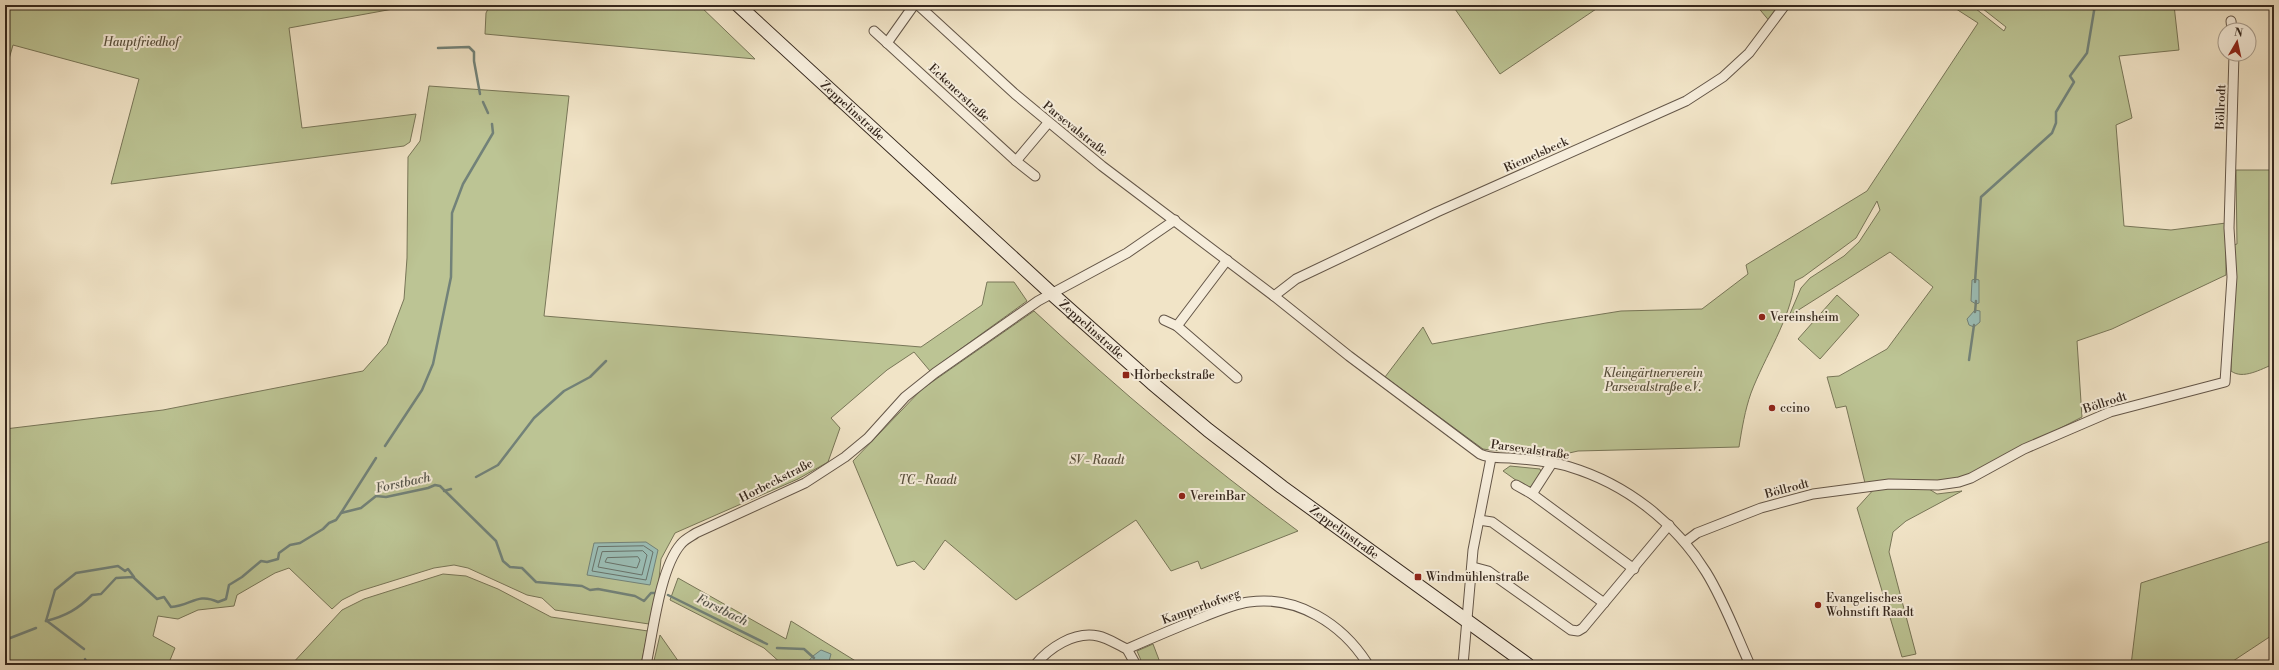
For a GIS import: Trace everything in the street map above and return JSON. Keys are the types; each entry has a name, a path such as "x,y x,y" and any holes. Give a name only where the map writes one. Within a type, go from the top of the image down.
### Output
{"main road":[{"name":"Zeppelinstraße","path":"738,5 1052,293 1152,383 1208,430 1282,487 1528,665"}],"street":[{"path":"887,44 914,5"},
{"name":"Parsevalstraße","path":"918,5 1048,123 1274,296 1355,361 1480,454 1491,458 1552,463 1598,477 1623,490 1669,525 1685,542 1710,578 1750,665"},
{"name":"Riemelsbeck","path":"1274,296 1296,279 1437,212 1686,101 1723,77 1749,53 1785,5"},
{"name":"Eckenerstraße","path":"874,31 1035,176"},
{"name":"Böllrodt","path":"1685,542 1697,533 1749,513 1813,494 1889,484 1938,485 1959,482 1971,478 2024,449 2110,412 2225,382 2232,277 2229,228 2234,62"},
{"path":"1016,160 1048,123"},
{"name":"Horbeckstraße","path":"646,665 662,588 674,555 682,543 696,532 805,483 845,457 868,438 905,397 924,381 1052,293 1127,253 1175,220"},
{"path":"1177,326 1227,260"},
{"path":"1164,320 1177,326 1237,378"},
{"path":"1463,665 1466,620 1474,550 1491,458"},
{"path":"1532,494 1552,463"},
{"path":"1516,485 1532,494 1634,569"},
{"path":"1479,520 1492,522 1604,603"},
{"path":"1473,567 1488,571 1572,630 1578,631 1583,628 1634,569 1669,525"},
{"name":"Kamperhofweg","path":"1127,649 1221,610 1247,602 1271,601 1297,606 1328,622 1345,635 1365,664"},
{"path":"1035,665 1051,649 1066,641 1082,636 1098,636 1127,649 1136,665"}],"green space":[{"name":"Hauptfriedhof","path":"5,5 391,5 393,9 289,28 302,128 416,114 410,142 404,146 111,184 139,79 13,45 5,73"},
{"path":"490,5 699,5 755,59 485,34 486,13"},
{"path":"1458,5 1602,5 1500,74 1455,9"},
{"path":"1756,5 1782,5 1771,23"},
{"name":"Kleingärtnerverein Parsevalstraße e.V.","path":"1950,5 1971,5 2004,31 2006,27 1978,5 2174,5 2179,50 2119,56 2132,118 2116,125 2124,226 2171,230 2226,223 2226,275 2112,329 2077,341 2082,417 1967,476 1942,481 1917,483 1865,483 1846,406 1836,408 1827,377 1839,376 1887,349 1933,287 1890,252 1789,316 1801,288 1810,278 1844,256 1859,242 1880,210 1877,201 1856,238 1803,277 1795,281 1783,324 1751,393 1745,413 1739,447 1578,451 1556,456 1483,449 1385,377 1423,327 1432,344 1621,311 1702,309 1748,274 1746,265 1867,191 1978,23"},
{"path":"429,86 569,96 544,316 921,347 982,305 987,282 1014,282 1027,301 930,371 914,352 887,370 831,418 840,428 828,462 798,479 675,533 661,559 658,589 649,624 555,610 542,598 527,595 468,568 454,565 434,568 360,591 342,600 332,609 289,568 275,573 237,595 234,606 198,610 178,619 158,616 153,636 175,648 168,665 5,665 5,429 163,410 363,371 387,344 404,299 407,258 408,157 420,141"},
{"path":"2236,170 2274,170 2274,364 2258,371 2246,374 2231,371 2235,262 2233,245 2237,244"},
{"path":"1837,295 1859,315 1820,359 1798,339"},
{"path":"1034,311 1163,425 1229,479 1298,531 1201,569 1198,561 1171,571 1136,520 1016,600 945,540 924,570 914,561 897,566 853,461 922,389"},
{"path":"1510,466 1540,469 1541,472 1532,486 1527,488 1503,471"},
{"path":"1875,488 1929,489 1937,494 1962,491 1906,521 1893,532 1889,552 1916,654 1902,657 1857,508"},
{"path":"2274,540 2274,634 2227,665 2131,665 2141,583"},
{"path":"443,574 466,576 498,589 551,617 648,631 641,665 291,665 342,610 364,599"},
{"path":"678,578 786,639 791,621 862,665 783,665 764,648 670,600"},
{"path":"660,635 681,665 653,665"},
{"path":"1153,644 1161,665 1143,665 1137,651"}],"water":[{"path":"1972,280 1979,280 1979,303 1976,304 1971,301"},
{"path":"1975,310 1980,311 1980,322 1974,327 1969,325 1967,319"},
{"path":"646,542 658,550 650,585 587,575 594,543"},
{"path":"821,650 831,654 828,665 805,665 813,656"}],"waterway":[{"path":"1975,282 1981,197 2052,133 2056,123 2056,112 2074,82 2070,76 2087,53 2095,5"},
{"path":"438,48 469,47 474,52 474,61 480,94"},
{"path":"483,102 488,113"},
{"path":"385,446 422,390 433,364 451,277 452,213 463,184 493,133 492,124"},
{"path":"1975,312 1976,301"},
{"path":"1969,360 1974,325"},
{"path":"476,477 498,465 534,418 564,391 590,377 606,361"},
{"path":"341,513 376,458"},
{"name":"Forstbach","path":"46,621 60,617 71,611 92,595 101,594 116,578 133,577 157,599 164,597 171,607 205,598 218,602 226,599 229,585 242,577 261,561 267,562 278,559 279,553 290,545 300,543 323,529 329,523 336,520 341,513 361,508 376,496 386,497 428,488 435,485 440,486 496,541 503,561 510,567 522,568 536,582 582,586 590,590 598,589 635,596 644,601 651,593 656,593"},
{"name":"Forstbach","path":"444,491 451,489"},
{"name":"Forstbach","path":"46,621 55,590 76,573 118,566 125,571 128,569 134,577"},
{"name":"Forstbach","path":"668,595 767,644"},
{"path":"47,621 84,649"},
{"name":"Forstbach","path":"5,640 36,628"},
{"name":"Forstbach","path":"777,648 804,649 814,658"},
{"path":"85,659 88,665"}],"place":[{"name":"Vereinsheim","path":"1762,317"},
{"name":"Horbeckstraße","path":"1126,375"},
{"name":"ccino","path":"1772,408"},
{"name":"VereinBar","path":"1182,496"},
{"name":"Windmühlenstraße","path":"1418,577"},
{"name":"Evangelisches Wohnstift Raadt","path":"1818,605"}],"park label":[{"name":"SV - Raadt","path":"1097,460"},
{"name":"TC - Raadt","path":"928,480"}]}
